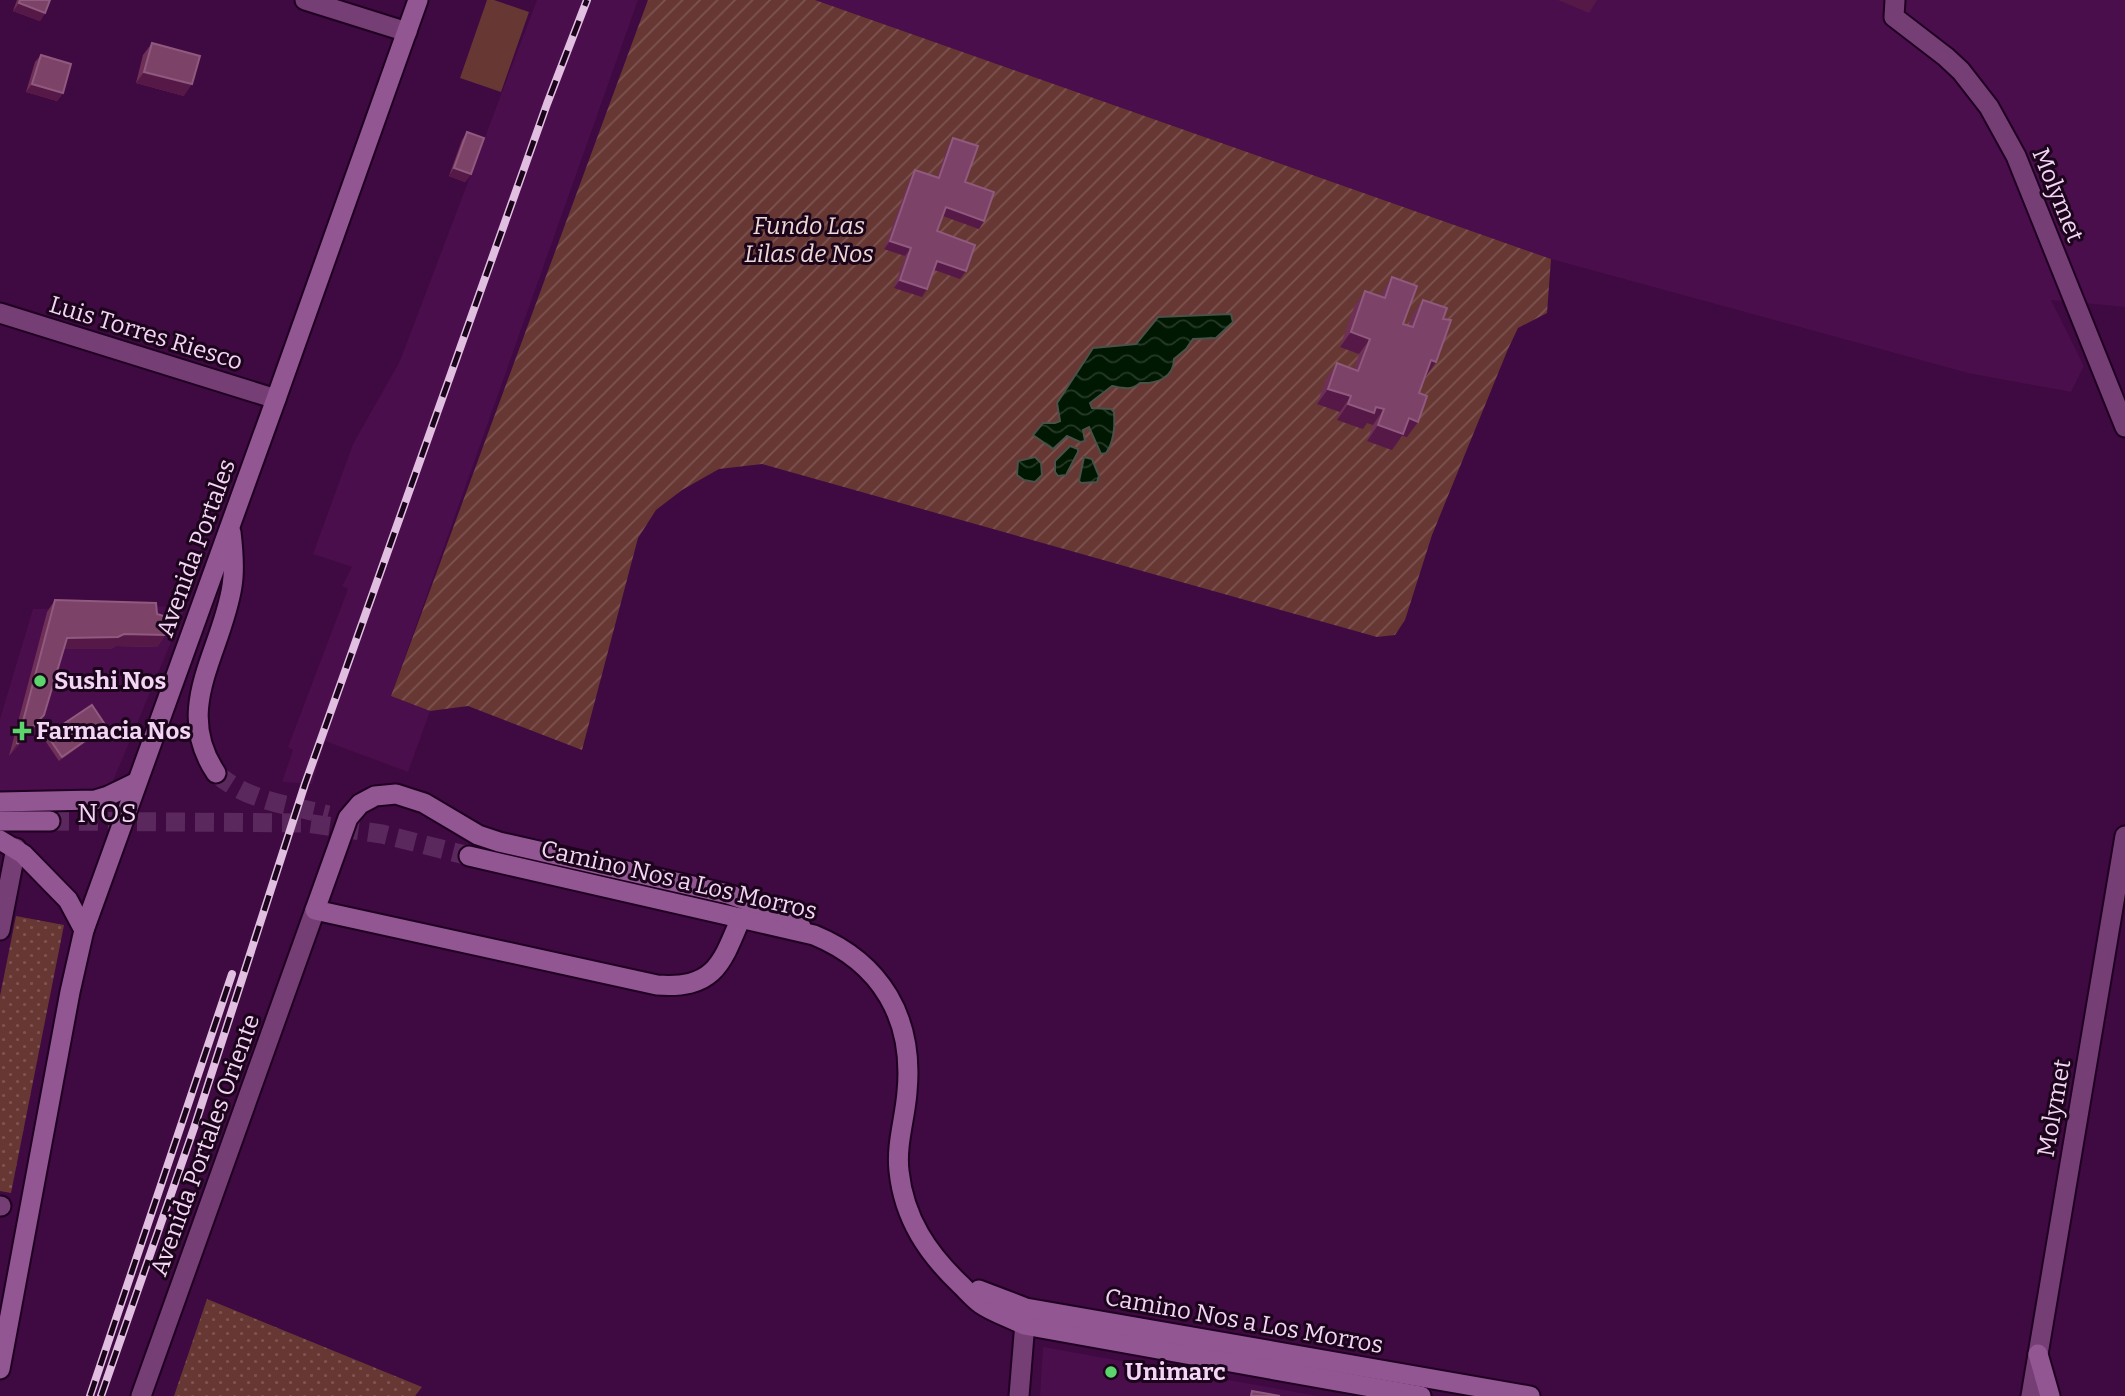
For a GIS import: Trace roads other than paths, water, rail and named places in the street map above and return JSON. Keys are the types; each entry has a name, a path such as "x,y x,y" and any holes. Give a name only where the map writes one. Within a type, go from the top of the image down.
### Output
{"main road":[{"name":"Avenida Portales","path":"0,1369 84,930 418,0"},
{"path":"216,773 200,738 197,712 202,684 232,587 230,525"},
{"path":"0,802 94,800 137,782"},
{"path":"740,920 723,958 713,972 698,982 672,986 315,911 348,818 366,800 384,794 396,794 424,803 478,835 728,894 774,911 814,935"},
{"path":"0,821 50,821"},
{"path":"8,844 68,900 84,930"},
{"name":"Camino Nos a Los Morros","path":"469,856 814,935 838,946 864,965 877,978 895,1007 905,1037 907,1094 898,1151 902,1191 912,1222 921,1239 934,1258 955,1280 1025,1317 1421,1396"},
{"name":"Camino Nos a Los Morros","path":"1025,1317 1530,1396"},
{"path":"2035,1394 2038,1354"}],"street":[{"path":"305,0 336,3 407,32"},
{"name":"Molymet","path":"1894,9 1954,64 1989,107 2016,156 2125,427"},
{"name":"Luis Torres Riesco","path":"0,313 276,400"},
{"name":"Molymet","path":"2038,1354 2125,836"},
{"path":"0,930 8,844"},
{"name":"Avenida Portales Oriente","path":"141,1396 315,911"},
{"path":"1019,1396 1025,1317"}],"water":[{"path":"1231,314 1233,322 1216,338 1193,339 1174,359 1171,371 1163,378 1130,388 1112,386 1090,403 1092,408 1111,409 1114,412 1111,444 1106,453 1101,454 1089,427 1083,430 1085,441 1080,442 1067,436 1053,449 1033,435 1043,423 1060,421 1057,403 1093,348 1136,344 1158,317"},
{"path":"1070,446 1078,449 1078,452 1066,475 1058,476 1055,472 1055,461"},
{"path":"1035,457 1041,463 1042,475 1035,482 1024,480 1017,475 1018,461"},
{"path":"1084,457 1092,459 1099,476 1097,482 1079,481"}],"tunnel":[{"path":"216,773 255,796 328,815"},
{"path":"50,821 306,823 382,834 469,856"}],"railway":[{"path":"101,1396 194,1128 305,784 547,104 587,0"},
{"path":"90,1396 232,974"}],"place":[{"name":"Sushi Nos","path":"40,681"},
{"name":"Farmacia Nos","path":"22,731"},
{"name":"Unimarc","path":"1111,1372"}],"district":[{"name":"NOS","path":"108,813"}],"park label":[{"name":"Fundo Las Lilas de Nos","path":"809,240"}]}
